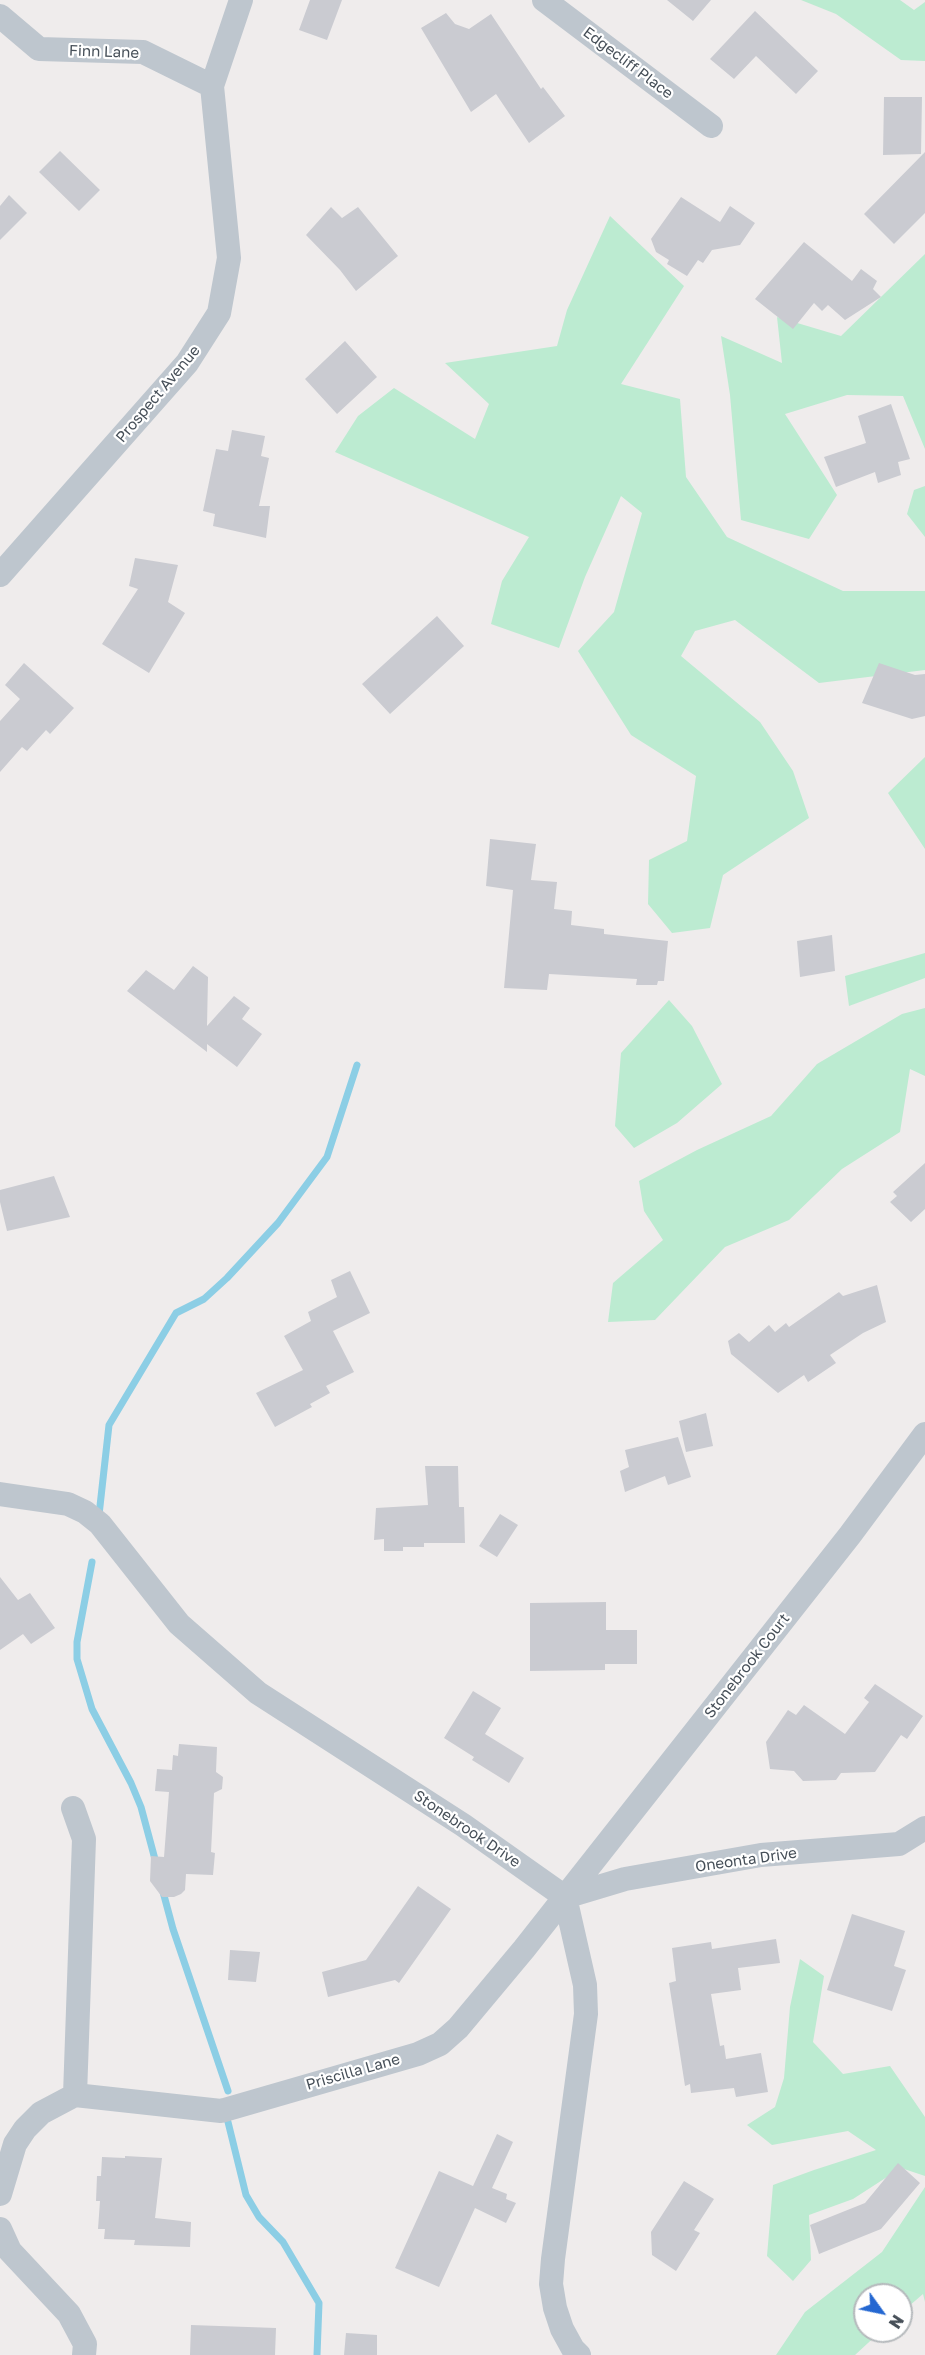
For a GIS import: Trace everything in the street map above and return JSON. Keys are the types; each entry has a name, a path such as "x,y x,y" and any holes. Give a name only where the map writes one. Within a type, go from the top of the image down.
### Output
{"street":[{"name":"Prospect Avenue","path":"0,575 187,363 219,313 229,258 212,86 241,0"},
{"name":"Edgecliff Place","path":"544,0 711,126"},
{"name":"Finn Lane","path":"0,16 39,50 143,52 212,86"},
{"name":"Stonebrook Court","path":"565,1897 850,1535 925,1434"},
{"name":"Stonebrook Drive","path":"0,1494 68,1503 85,1512 100,1524 179,1624 258,1693 463,1825 565,1897"},
{"path":"0,2194 15,2144 25,2129 41,2113 75,2095 84,1839 73,1809"},
{"name":"Oneonta Drive","path":"565,1897 625,1879 761,1855 899,1844 925,1828"},
{"name":"Priscilla Lane","path":"75,2095 221,2111 418,2054 440,2044 458,2028 565,1897"},
{"path":"565,1897 585,1985 586,2014 552,2259 551,2284 555,2308 562,2329 579,2355"},
{"path":"0,2229 10,2251 69,2314 85,2344 84,2355"}],"green space":[{"path":"801,0 900,0 914,10 925,2 925,61 901,60 836,14"},
{"path":"610,216 684,286 621,384 680,399 686,477 727,537 843,591 925,591 925,670 819,683 735,620 695,631 681,656 760,722 793,771 809,818 723,875 710,928 672,933 648,904 649,860 687,841 696,776 631,735 578,651 614,612 642,513 621,496 585,577 559,648 491,624 502,581 529,537 335,452 358,416 394,388 475,439 489,404 445,363 557,346 567,310"},
{"path":"925,254 925,449 903,396 847,395 785,414 837,495 809,539 741,520 730,395 721,336 782,363 777,317 841,336"},
{"path":"925,486 925,537 907,514 914,490"},
{"path":"925,757 925,849 888,793"},
{"path":"925,953 925,978 849,1006 845,976"},
{"path":"669,1000 692,1026 722,1084 677,1123 634,1148 615,1126 621,1053"},
{"path":"925,1008 925,1076 910,1069 900,1132 842,1169 789,1220 725,1247 655,1320 608,1322 613,1283 663,1240 644,1211 639,1181 697,1150 771,1116 817,1064 902,1014"},
{"path":"800,1959 824,1976 813,2042 843,2074 890,2066 925,2117 925,2176 901,2168 853,2199 809,2215 811,2260 793,2281 767,2256 773,2185 876,2150 848,2131 772,2145 747,2125 775,2107 784,2078 790,2007"},
{"path":"925,2187 925,2302 923,2294 913,2303 913,2283 853,2283 853,2343 868,2343 855,2355 776,2355 805,2312 882,2252"}],"building":[{"path":"310,0 342,0 327,40 299,30"},
{"path":"667,0 711,0 693,21"},
{"path":"755,11 818,71 796,94 756,56 734,79 710,59"},
{"path":"446,13 455,24 469,29 491,14 541,89 543,87 565,116 529,143 496,94 471,112 421,28"},
{"path":"884,97 922,97 921,154 883,155"},
{"path":"60,151 100,190 79,211 39,172"},
{"path":"925,152 925,213 894,244 864,214"},
{"path":"9,195 27,213 0,240 0,206"},
{"path":"681,197 720,222 730,206 755,223 740,245 712,250 703,263 698,260 687,276 667,264 669,260 656,252 651,239"},
{"path":"331,207 342,218 358,207 398,256 356,291 340,270 306,235"},
{"path":"804,242 852,281 861,269 877,281 873,289 881,297 845,320 828,305 822,311 814,303 793,329 755,299"},
{"path":"345,341 377,377 337,414 305,379"},
{"path":"891,404 910,459 898,462 901,475 878,483 875,472 836,487 824,457 866,443 858,416"},
{"path":"232,430 265,436 261,456 269,458 259,506 270,506 266,538 213,526 215,514 203,511 216,449 228,451"},
{"path":"135,558 178,565 168,602 185,613 149,673 102,644 138,589 129,586"},
{"path":"437,616 464,646 390,714 362,684"},
{"path":"24,663 74,708 50,734 46,730 27,751 22,747 0,772 0,721 20,699 5,685"},
{"path":"879,663 915,675 925,674 925,716 912,719 862,703"},
{"path":"490,839 536,844 531,880 557,882 554,909 572,911 571,925 604,929 604,934 668,941 664,981 658,981 657,985 636,985 637,979 549,974 547,990 504,988 513,890 486,886"},
{"path":"832,935 835,971 800,977 797,941"},
{"path":"193,966 208,977 207,1026 234,996 250,1008 242,1019 262,1034 237,1067 207,1044 207,1052 127,991 146,970 174,990"},
{"path":"925,1163 925,1209 911,1222 890,1202 897,1196 893,1192"},
{"path":"54,1176 70,1217 7,1231 0,1202 0,1190"},
{"path":"350,1271 370,1313 333,1331 354,1372 326,1386 330,1393 310,1404 312,1407 275,1427 256,1393 303,1370 284,1336 311,1321 308,1312 337,1297 331,1280"},
{"path":"877,1285 886,1322 863,1333 830,1355 836,1363 808,1382 804,1375 778,1393 731,1354 728,1341 739,1333 749,1342 769,1325 775,1332 786,1323 789,1327 839,1292 843,1296"},
{"path":"706,1413 713,1446 686,1452 679,1421"},
{"path":"678,1437 691,1477 668,1485 665,1476 625,1492 620,1471 629,1467 625,1450"},
{"path":"425,1466 458,1466 459,1507 464,1507 465,1543 424,1543 424,1547 403,1547 403,1551 384,1551 384,1539 374,1540 376,1508 428,1505"},
{"path":"500,1514 518,1525 497,1557 479,1546"},
{"path":"0,1577 18,1600 30,1593 55,1628 31,1644 23,1634 0,1650"},
{"path":"606,1602 606,1630 637,1630 637,1664 605,1664 605,1670 530,1671 530,1603"},
{"path":"875,1684 923,1716 907,1739 901,1735 875,1772 841,1773 836,1780 803,1781 794,1771 770,1769 766,1742 788,1710 796,1715 804,1705 845,1734 869,1702 864,1698"},
{"path":"473,1691 501,1708 485,1734 524,1758 509,1783 472,1760 474,1757 444,1738"},
{"path":"179,1744 217,1747 216,1772 223,1777 222,1789 214,1793 211,1852 215,1853 213,1875 186,1874 185,1890 181,1894 174,1897 162,1897 150,1881 151,1856 164,1857 169,1792 155,1791 157,1769 172,1770 173,1755 178,1756"},
{"path":"418,1886 451,1909 399,1983 395,1980 328,1997 322,1972 366,1960"},
{"path":"852,1914 905,1931 894,1966 906,1970 892,2011 827,1990"},
{"path":"776,1939 780,1963 738,1968 741,1990 711,1994 720,2046 724,2045 726,2059 761,2053 768,2092 736,2097 734,2088 691,2093 690,2084 685,2086 669,1983 676,1981 672,1948 711,1942 712,1949"},
{"path":"230,1950 260,1952 256,1982 228,1980"},
{"path":"497,2134 513,2142 492,2188 507,2194 506,2199 516,2203 506,2223 475,2208 439,2287 395,2268 439,2171 473,2186"},
{"path":"125,2156 162,2158 155,2218 191,2222 190,2247 134,2245 135,2240 104,2239 105,2229 98,2229 100,2201 96,2201 97,2176 101,2176 102,2157 125,2158"},
{"path":"898,2163 920,2183 881,2229 819,2254 810,2225 865,2203"},
{"path":"684,2181 714,2199 694,2230 700,2233 676,2271 652,2255 651,2232"},
{"path":"191,2325 276,2328 275,2355 190,2355"},
{"path":"346,2333 377,2335 377,2355 344,2355"}],"waterway":[{"path":"99,1515 109,1425 176,1313 204,1299 227,1278 278,1223 327,1157 357,1065"},
{"path":"92,1562 77,1642 77,1659 92,1709 141,1807 156,1863"},
{"path":"162,1888 173,1929 228,2091"},
{"path":"228,2122 246,2195 259,2217 283,2242 319,2303 317,2355"}]}
